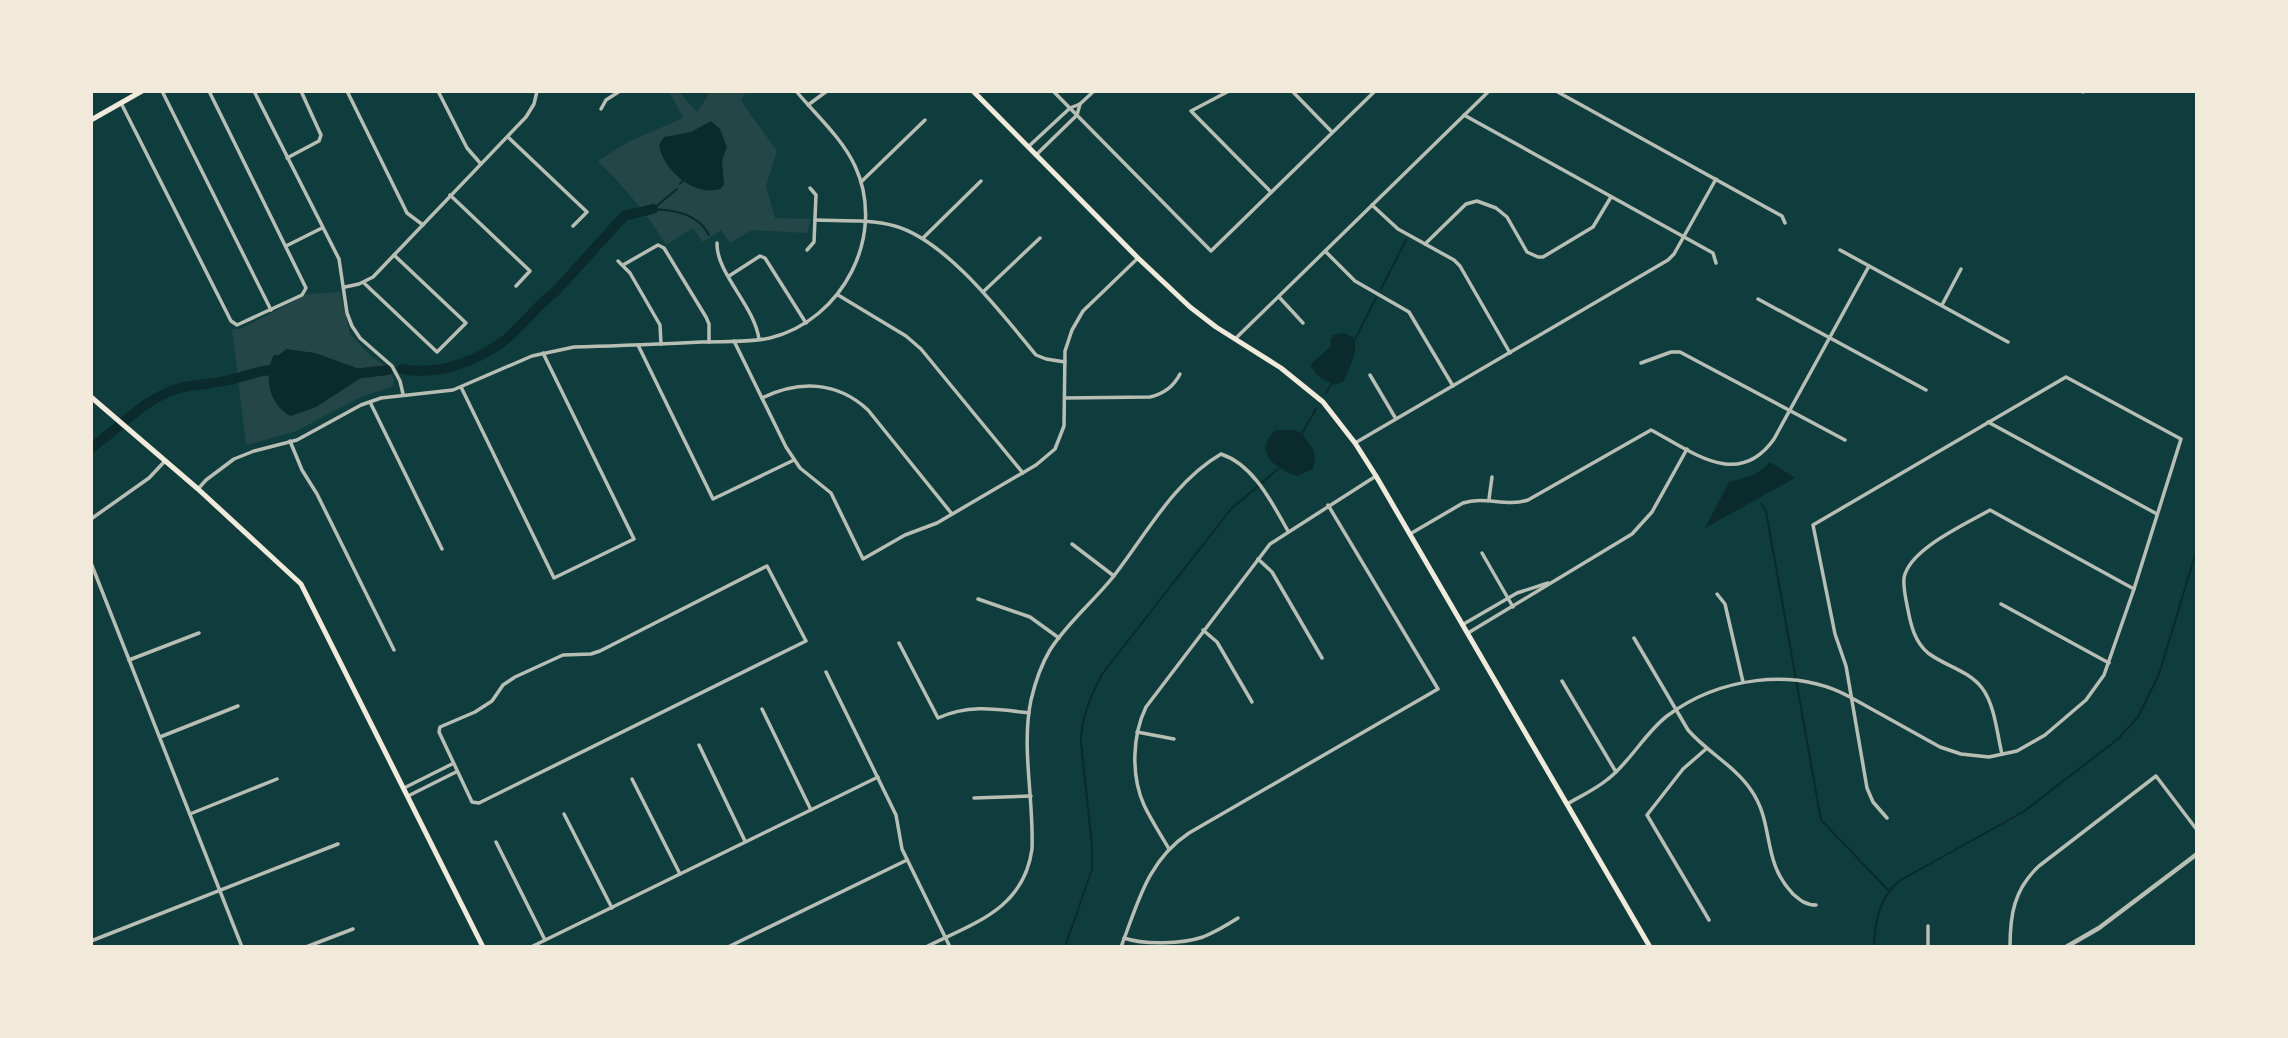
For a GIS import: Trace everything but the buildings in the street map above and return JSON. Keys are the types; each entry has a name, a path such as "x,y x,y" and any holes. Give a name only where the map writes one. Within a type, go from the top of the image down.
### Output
{"main road":[{"path":"91,120 142,91"},
{"path":"973,91 1138,258 1201,316 1303,384 1339,420 1376,476 1650,947"},
{"path":"91,397 198,489 301,584 483,947"}],"street":[{"path":"162,91 271,310"},
{"path":"121,103 234,325 271,310 305,292 306,288 209,91"},
{"path":"254,91 339,259 347,313 352,326 367,345 392,366 403,394"},
{"path":"287,158 319,141 321,135 301,91"},
{"path":"346,91 407,213 423,225"},
{"path":"438,91 467,148 481,164"},
{"path":"345,287 364,283 373,277 526,117 534,104 537,91"},
{"path":"601,109 606,100 620,91"},
{"path":"198,489 234,459 254,450 308,434 370,402 403,394 461,387 517,361 543,353 574,347 759,340 780,335 806,323 838,295 858,257 865,222 865,202 861,183 844,148 796,91"},
{"path":"808,105 827,91"},
{"path":"1053,91 1211,251 1375,91"},
{"path":"1028,147 1069,108 1080,104 1094,91"},
{"path":"1228,91 1191,111 1271,192"},
{"path":"1292,91 1332,132"},
{"path":"1235,339 1489,91"},
{"path":"1556,91 1782,216 1785,223"},
{"path":"1035,155 1077,115 1080,104"},
{"path":"1464,116 1684,236 1713,253 1716,263"},
{"path":"861,183 925,120"},
{"path":"508,137 587,212 573,226"},
{"path":"1356,443 1668,260 1716,179"},
{"path":"923,238 981,181"},
{"path":"807,250 814,242 816,195 810,188"},
{"path":"450,195 530,271 516,286"},
{"path":"1425,244 1466,204 1477,201 1485,202 1507,217 1527,251 1543,257 1593,227 1611,197"},
{"path":"1373,205 1393,226 1460,266 1510,353"},
{"path":"815,220 892,225 923,238 984,291 1036,355 1056,362 1065,362"},
{"path":"286,246 322,228"},
{"path":"984,291 1040,238"},
{"path":"717,243 720,260 752,314 759,340"},
{"path":"623,265 657,245 664,248 706,317 709,324 709,342"},
{"path":"1840,250 2008,342"},
{"path":"1325,251 1355,281 1409,312 1453,386"},
{"path":"364,283 437,352 466,323 394,255"},
{"path":"729,276 760,256 765,258 806,323"},
{"path":"734,341 794,460 831,494 863,559 905,535 929,527 1024,473 1055,449 1064,426 1065,351 1072,330 1079,318 1138,258"},
{"path":"618,261 630,272 660,325 661,344"},
{"path":"1410,534 1463,503 1489,499 1517,503 1528,500 1651,430 1715,464 1743,464 1756,458 1767,449 1790,411 1869,266"},
{"path":"1942,305 1961,269"},
{"path":"838,295 906,336 921,349 1024,473"},
{"path":"1279,297 1303,323"},
{"path":"1758,299 1926,390"},
{"path":"638,345 713,499 794,460"},
{"path":"1641,363 1671,352 1680,352 1845,440"},
{"path":"461,387 554,578 634,539 543,353"},
{"path":"1065,398 1150,397 1162,393 1177,381 1181,374"},
{"path":"1370,374 1396,419"},
{"path":"1567,804 1616,772 1656,727 1676,710 1710,692 1743,682 1785,679 1826,687 1850,697 1940,747 1974,756 2002,754 2025,747 2069,715 2095,689 2109,663 2181,439 2066,377 1813,525 1835,634 1846,666 1850,697 1867,788 1887,818"},
{"path":"762,398 788,387 805,385 831,388 855,399 868,410 951,514"},
{"path":"370,402 442,549"},
{"path":"1988,422 2157,514"},
{"path":"290,441 302,470 317,494 394,650"},
{"path":"1468,633 1632,534 1652,512 1687,449"},
{"path":"926,947 997,911 1021,884 1032,849 1027,737 1029,713 1042,665 1059,638 1114,576 1178,490 1196,472 1221,454 1240,465 1255,480 1268,496 1288,531"},
{"path":"91,519 157,471 165,461"},
{"path":"1169,849 1147,813 1138,786 1135,748 1137,732 1146,707 1270,544 1376,476"},
{"path":"1489,499 1492,477"},
{"path":"1121,947 1146,883 1156,863 1169,849 1189,833 1438,689 1328,506"},
{"path":"2002,754 1985,693 1968,675 1929,654 1913,631 1904,579 1911,561 1929,546 1990,510 2134,589"},
{"path":"1072,544 1114,576"},
{"path":"1482,553 1513,607"},
{"path":"1258,559 1272,572 1322,658"},
{"path":"91,563 242,947"},
{"path":"767,566 806,641 479,803 472,802 452,764 439,729 484,706 515,677 563,655 600,651 767,566"},
{"path":"1462,625 1528,588 1550,582"},
{"path":"1717,594 1725,604 1743,682"},
{"path":"978,599 1030,617 1059,638"},
{"path":"2001,604 2109,663"},
{"path":"1203,630 1217,642 1252,702"},
{"path":"129,660 199,633"},
{"path":"1633,638 1688,730 1706,749 1737,773 1754,794 1762,812 1770,856 1783,883 1802,902 1816,905"},
{"path":"899,643 937,718 974,707 1029,713"},
{"path":"826,672 897,815 902,849 950,947"},
{"path":"1562,681 1616,772"},
{"path":"160,737 238,706"},
{"path":"762,709 811,810"},
{"path":"1137,732 1174,739"},
{"path":"699,745 746,842"},
{"path":"1706,749 1684,769 1647,815 1709,920"},
{"path":"404,788 452,764"},
{"path":"408,796 456,772"},
{"path":"2010,947 2012,908 2018,891 2027,878 2156,776 2197,830"},
{"path":"531,947 878,777"},
{"path":"190,814 277,779"},
{"path":"632,779 680,874"},
{"path":"974,798 1031,796"},
{"path":"564,814 612,908"},
{"path":"496,842 545,940"},
{"path":"91,941 338,844"},
{"path":"2066,947 2078,944 2197,854"},
{"path":"728,947 907,860"},
{"path":"1124,938 1140,943 1194,939 1212,933 1238,918"},
{"path":"1928,926 1928,947"},
{"path":"306,947 353,929"}],"shaded area":[{"path":"669,91 678,91 697,112 711,91 746,91 741,101 777,151 766,186 775,218 811,219 807,233 752,230 730,243 721,230 703,242 693,228 666,245 635,201 598,161 628,142 683,118"},
{"path":"711,121 720,129 727,147 722,160 724,185 720,189 710,190 690,185 673,172 659,145 664,137 691,132"},
{"path":"340,292 350,334 372,357 386,366 394,379 393,386 361,397 296,431 246,445 232,329 241,329 307,294"},
{"path":"1344,333 1354,338 1354,354 1344,381 1335,385 1319,377 1310,365 1331,346 1333,335"},
{"path":"286,349 315,353 367,374 316,407 291,416 273,398 269,380 274,355 279,355"},
{"path":"1276,430 1295,430 1302,434 1313,449 1313,469 1298,476 1269,459 1266,445"},
{"path":"1770,462 1795,478 1705,528 1729,482 1751,475"}],"waterway":[{"path":"680,184 683,180"},
{"path":"653,209 677,189"},
{"path":"653,209 693,218 709,235"},
{"path":"402,369 443,369 469,361 494,348 556,291 624,216 653,209"},
{"path":"1381,289 1406,240"},
{"path":"1354,341 1376,298"},
{"path":"91,448 144,406 167,393 180,388 281,370"},
{"path":"353,374 388,370"},
{"path":"1326,393 1332,383"},
{"path":"1301,435 1316,409"},
{"path":"1065,947 1092,869 1081,733 1094,690 1102,674 1231,509 1278,469"},
{"path":"1761,504 1766,511 1821,820 1888,890"},
{"path":"1874,947 1879,911 1887,895 1899,881 2023,812 2118,739 2138,717 2159,674 2197,549"}]}
